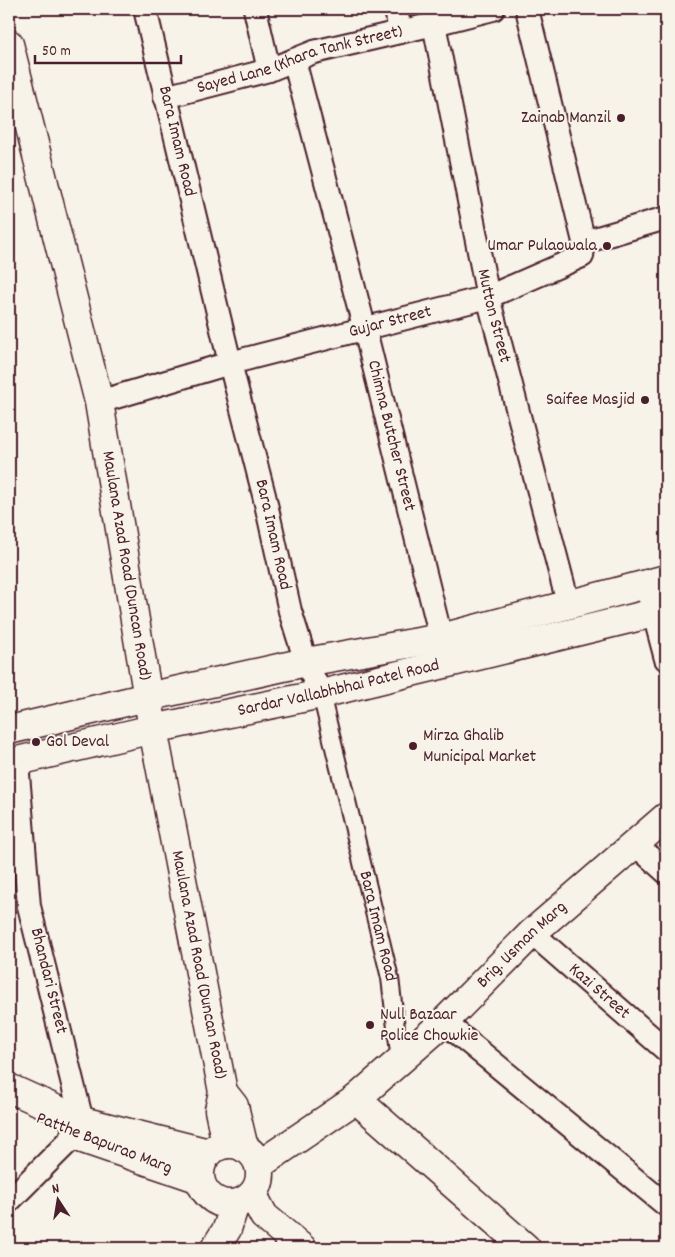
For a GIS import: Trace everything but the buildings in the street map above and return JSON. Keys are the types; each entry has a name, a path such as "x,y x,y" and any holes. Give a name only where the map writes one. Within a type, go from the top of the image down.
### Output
{"main road":[{"name":"Maulana Azad Road (Duncan Road)","path":"9,44 99,402 148,696 223,1092 219,1110 235,1153"},
{"name":"Sardar Vallabhbhai Patel Road","path":"9,730 148,696 306,662 441,638 656,581"},
{"name":"Sardar Vallabhbhai Patel Road","path":"13,763 154,729 321,694 660,612"},
{"name":"Brig. Usman Marg","path":"235,1153 356,1099 444,1022 532,933 666,817"},
{"path":"9,1088 78,1128 235,1153 261,1175 259,1186 244,1199 215,1248"},
{"path":"356,1099 526,1248"},
{"name":"Patthe Bapurao Marg","path":"9,1106 78,1128 200,1179"},
{"path":"235,1153 203,1161 200,1179 203,1188 216,1201 226,1204 244,1199"},
{"path":"244,1199 302,1248"}],"street":[{"name":"Bara Imam Road","path":"145,9 230,364 264,496 290,611 306,662 321,694 390,978 400,1061"},
{"path":"255,9 269,70"},
{"path":"396,9 400,32"},
{"name":"Sayed Lane (Khara Tank Street)","path":"165,97 269,70 314,52 493,9"},
{"path":"527,9 584,242 666,218"},
{"name":"Mutton Street","path":"434,24 488,298 568,603"},
{"name":"Chimna Butcher Street","path":"294,60 365,330 441,638"},
{"name":"Gujar Street","path":"99,402 230,364 488,298 582,256 584,242"},
{"path":"656,581 666,659"},
{"name":"Bhandari Street","path":"13,763 30,906 78,1128"},
{"path":"635,844 666,872"},
{"name":"Kazi Street","path":"532,933 666,1050"},
{"path":"444,1022 666,1205"},
{"path":"9,1201 78,1128"}],"shaded area":[{"path":"90,723 93,738 9,756 9,738"}],"place":[{"name":"Zainab Manzil","path":"621,118"},
{"name":"Umar Pulaowala","path":"607,246"},
{"name":"Saifee Masjid","path":"645,400"},
{"name":"Gol Deval","path":"36,742"},
{"name":"Mirza Ghalib Municipal Market","path":"413,746"},
{"name":"Null Bazaar Police Chowkie","path":"370,1025"}]}
